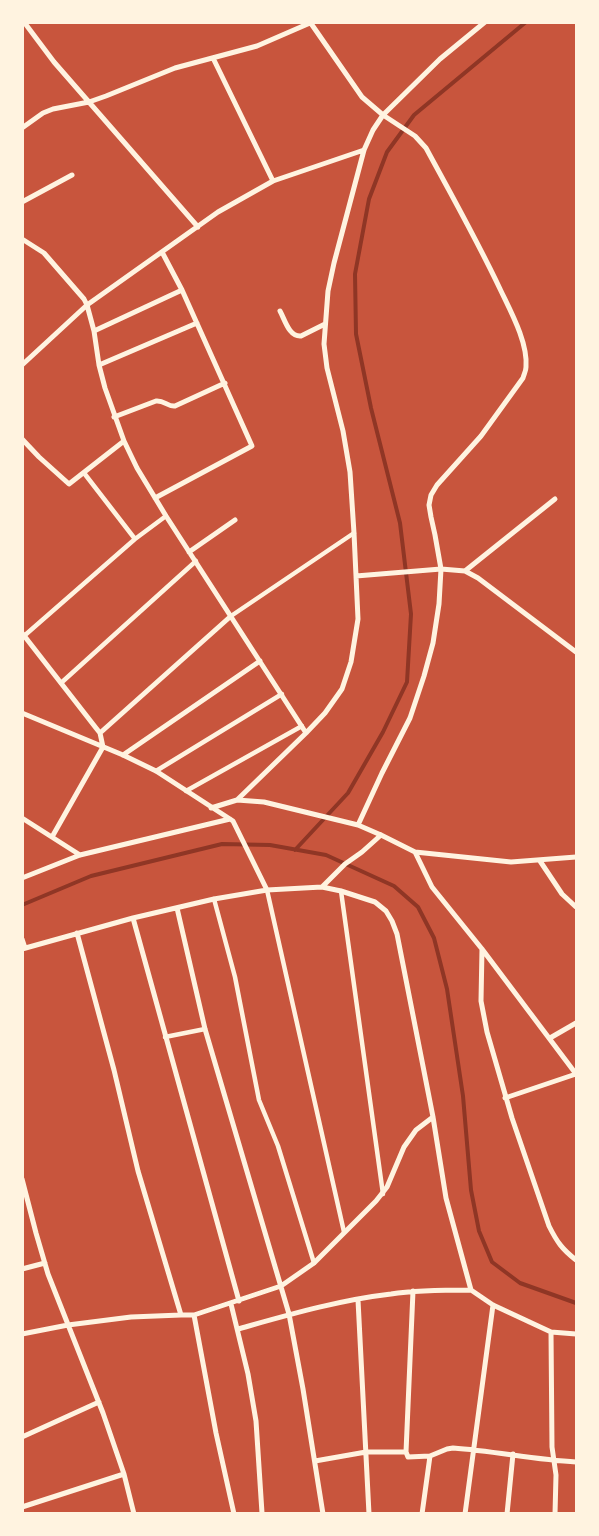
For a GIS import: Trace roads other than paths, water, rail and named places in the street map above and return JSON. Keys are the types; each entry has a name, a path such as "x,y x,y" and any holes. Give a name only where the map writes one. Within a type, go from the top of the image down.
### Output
{"street":[{"path":"24,22 54,62 198,227"},
{"path":"237,800 325,713 342,689 351,662 358,619 350,472 343,432 327,368 324,344 328,291 364,150 383,115 440,59 485,22"},
{"path":"22,128 43,113 53,109 89,102 175,68 257,46 310,23 362,97 383,115 416,136 426,148 480,245 515,319 521,338 526,369 518,385 482,436 437,485 431,495 431,517 436,534 441,569 439,604 433,643 410,718 358,826"},
{"path":"213,58 273,181"},
{"path":"22,365 87,305 244,197 273,181 364,150"},
{"path":"22,202 72,175"},
{"path":"22,239 44,253 79,292 87,305 94,331 99,365 114,417 137,468 306,733"},
{"path":"155,498 252,446 182,290 162,252"},
{"path":"94,331 182,290"},
{"path":"280,311 290,331 297,336 301,336 325,324"},
{"path":"99,365 197,323"},
{"path":"114,417 156,401 175,406 225,383"},
{"path":"22,439 69,484 124,441"},
{"path":"84,473 135,539"},
{"path":"465,571 555,499"},
{"path":"52,836 103,747 100,733 23,636 135,539 166,516"},
{"path":"189,552 235,520"},
{"path":"100,733 231,616 354,534"},
{"path":"61,683 196,561"},
{"path":"356,576 441,569 465,571 478,578 576,652"},
{"path":"123,755 260,661"},
{"path":"156,771 282,694"},
{"path":"22,713 123,755 156,771 231,820 267,890 344,1232"},
{"path":"186,791 302,726"},
{"path":"211,808 237,800 264,802 358,826 415,852 511,862 576,857"},
{"path":"22,818 80,855"},
{"path":"22,878 80,855 231,820"},
{"path":"322,887 345,864 380,835"},
{"path":"415,852 432,888 482,949 576,1074 505,1098"},
{"path":"540,861 562,894 576,907"},
{"path":"22,938 24,949 133,918 214,899 267,890 322,887 342,890 375,902 386,911 397,934 433,1117 446,1198 471,1290"},
{"path":"342,890 383,1194"},
{"path":"214,899 235,977 258,1100 278,1146 314,1263"},
{"path":"177,908 205,1029 289,1314 315,1461 322,1514"},
{"path":"133,918 239,1302"},
{"path":"77,933 114,1070 138,1171 181,1316"},
{"path":"482,949 481,983 483,1015 505,1098 549,1226 556,1241 565,1252 576,1260"},
{"path":"550,1038 576,1023"},
{"path":"165,1037 205,1029"},
{"path":"22,1334 68,1324 131,1317 194,1316 281,1286 314,1263 383,1194 404,1147 416,1130 433,1117"},
{"path":"22,1179 45,1263 99,1402 124,1474 134,1514"},
{"path":"22,1269 45,1263"},
{"path":"238,1329 289,1314 358,1300 413,1291 471,1290 493,1305 551,1332 576,1334"},
{"path":"413,1291 406,1452 408,1457 430,1456 447,1449 514,1454 555,1461 576,1462"},
{"path":"358,1300 369,1514"},
{"path":"231,1304 238,1329 256,1422 261,1513 266,1514"},
{"path":"465,1514 493,1305"},
{"path":"194,1316 216,1433 234,1514"},
{"path":"551,1332 552,1447 556,1475 555,1514"},
{"path":"22,1437 99,1402"},
{"path":"315,1461 366,1452 406,1452"},
{"path":"507,1514 514,1454"},
{"path":"422,1514 430,1456"},
{"path":"22,1507 124,1474"}],"waterway":[{"path":"295,850 348,793 383,732 407,682 411,614 400,523 371,408 356,334 355,274 369,199 387,152 414,115 526,22"},
{"path":"22,905 91,876 222,844 270,845 326,855 394,886 418,907 434,938 447,989 463,1096 471,1190 479,1231 492,1262 520,1283 576,1303"}]}
